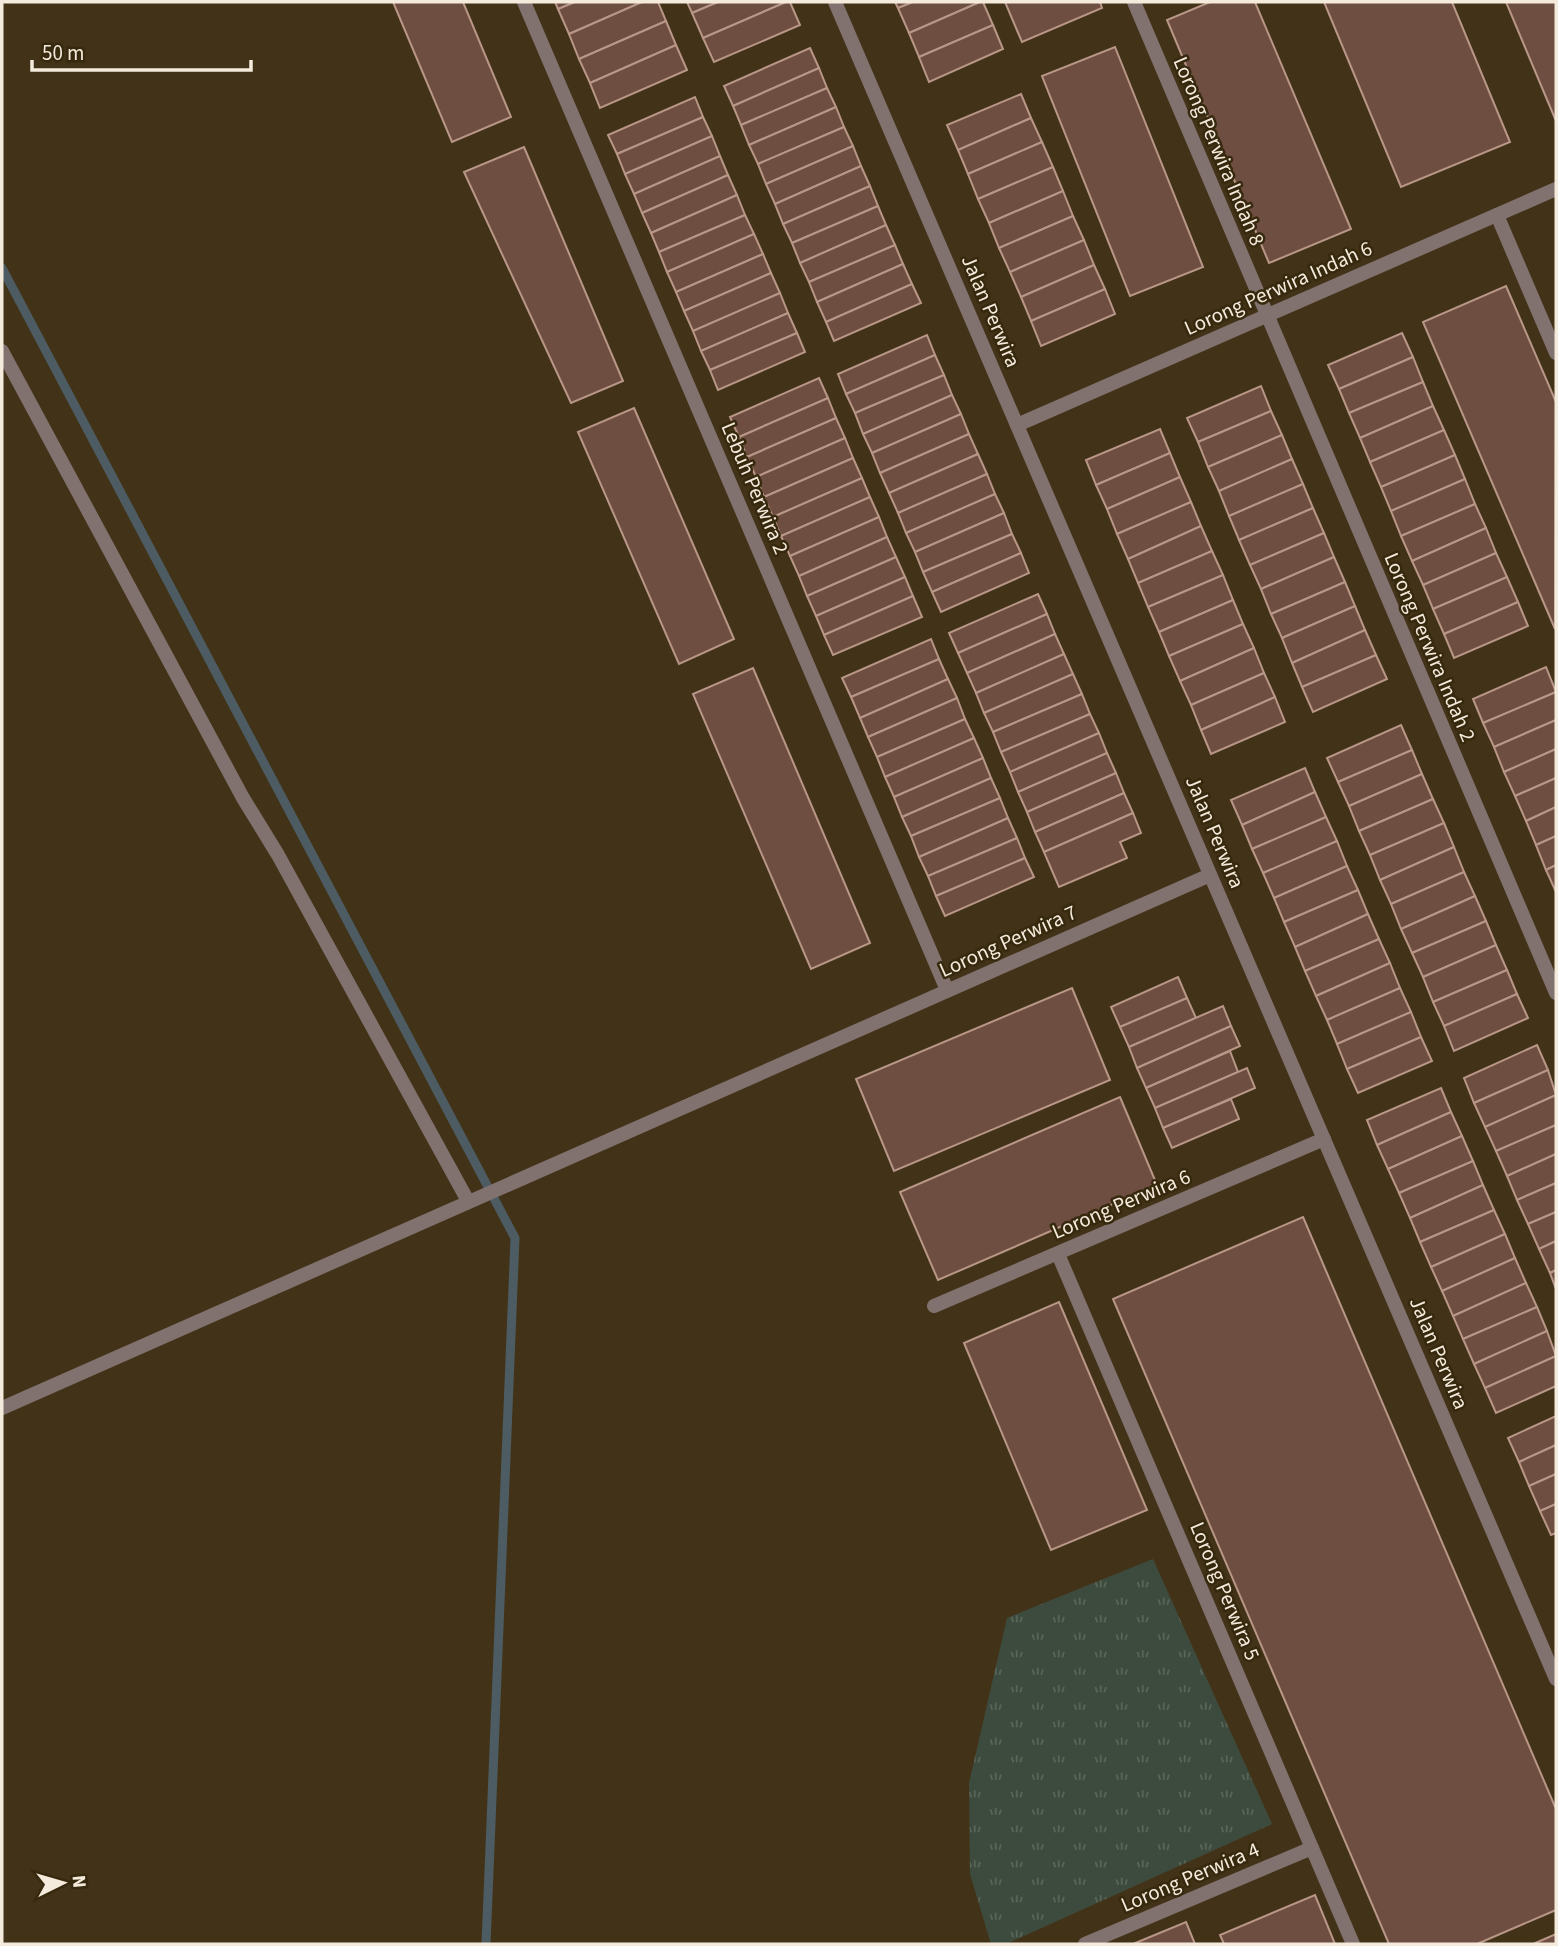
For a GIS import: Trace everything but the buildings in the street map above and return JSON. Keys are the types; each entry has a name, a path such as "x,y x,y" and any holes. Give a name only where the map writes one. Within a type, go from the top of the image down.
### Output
{"street":[{"name":"Lebuh Perwira 2","path":"524,2 947,990"},
{"name":"Jalan Perwira","path":"835,2 1556,1679"},
{"name":"Lorong Perwira Indah 8","path":"1134,2 1266,317"},
{"name":"Lorong Perwira Indah 6","path":"1017,425 1556,189"},
{"path":"1497,215 1556,353"},
{"name":"Lorong Perwira Indah 2","path":"1266,317 1556,993"},
{"path":"2,351 243,798 278,855 472,1200"},
{"name":"Lorong Perwira 7","path":"2,1409 530,1173 1210,875"},
{"name":"Lorong Perwira 6","path":"934,1306 1324,1139"},
{"name":"Lorong Perwira 5","path":"1058,1254 1353,1944"},
{"name":"Lorong Perwira 4","path":"1085,1944 1312,1847"}],"green space":[{"path":"1153,1559 1272,1824 1006,1944 991,1944 970,1874 969,1783 1007,1618"}],"waterway":[{"path":"2,268 515,1238 486,1944"}]}
